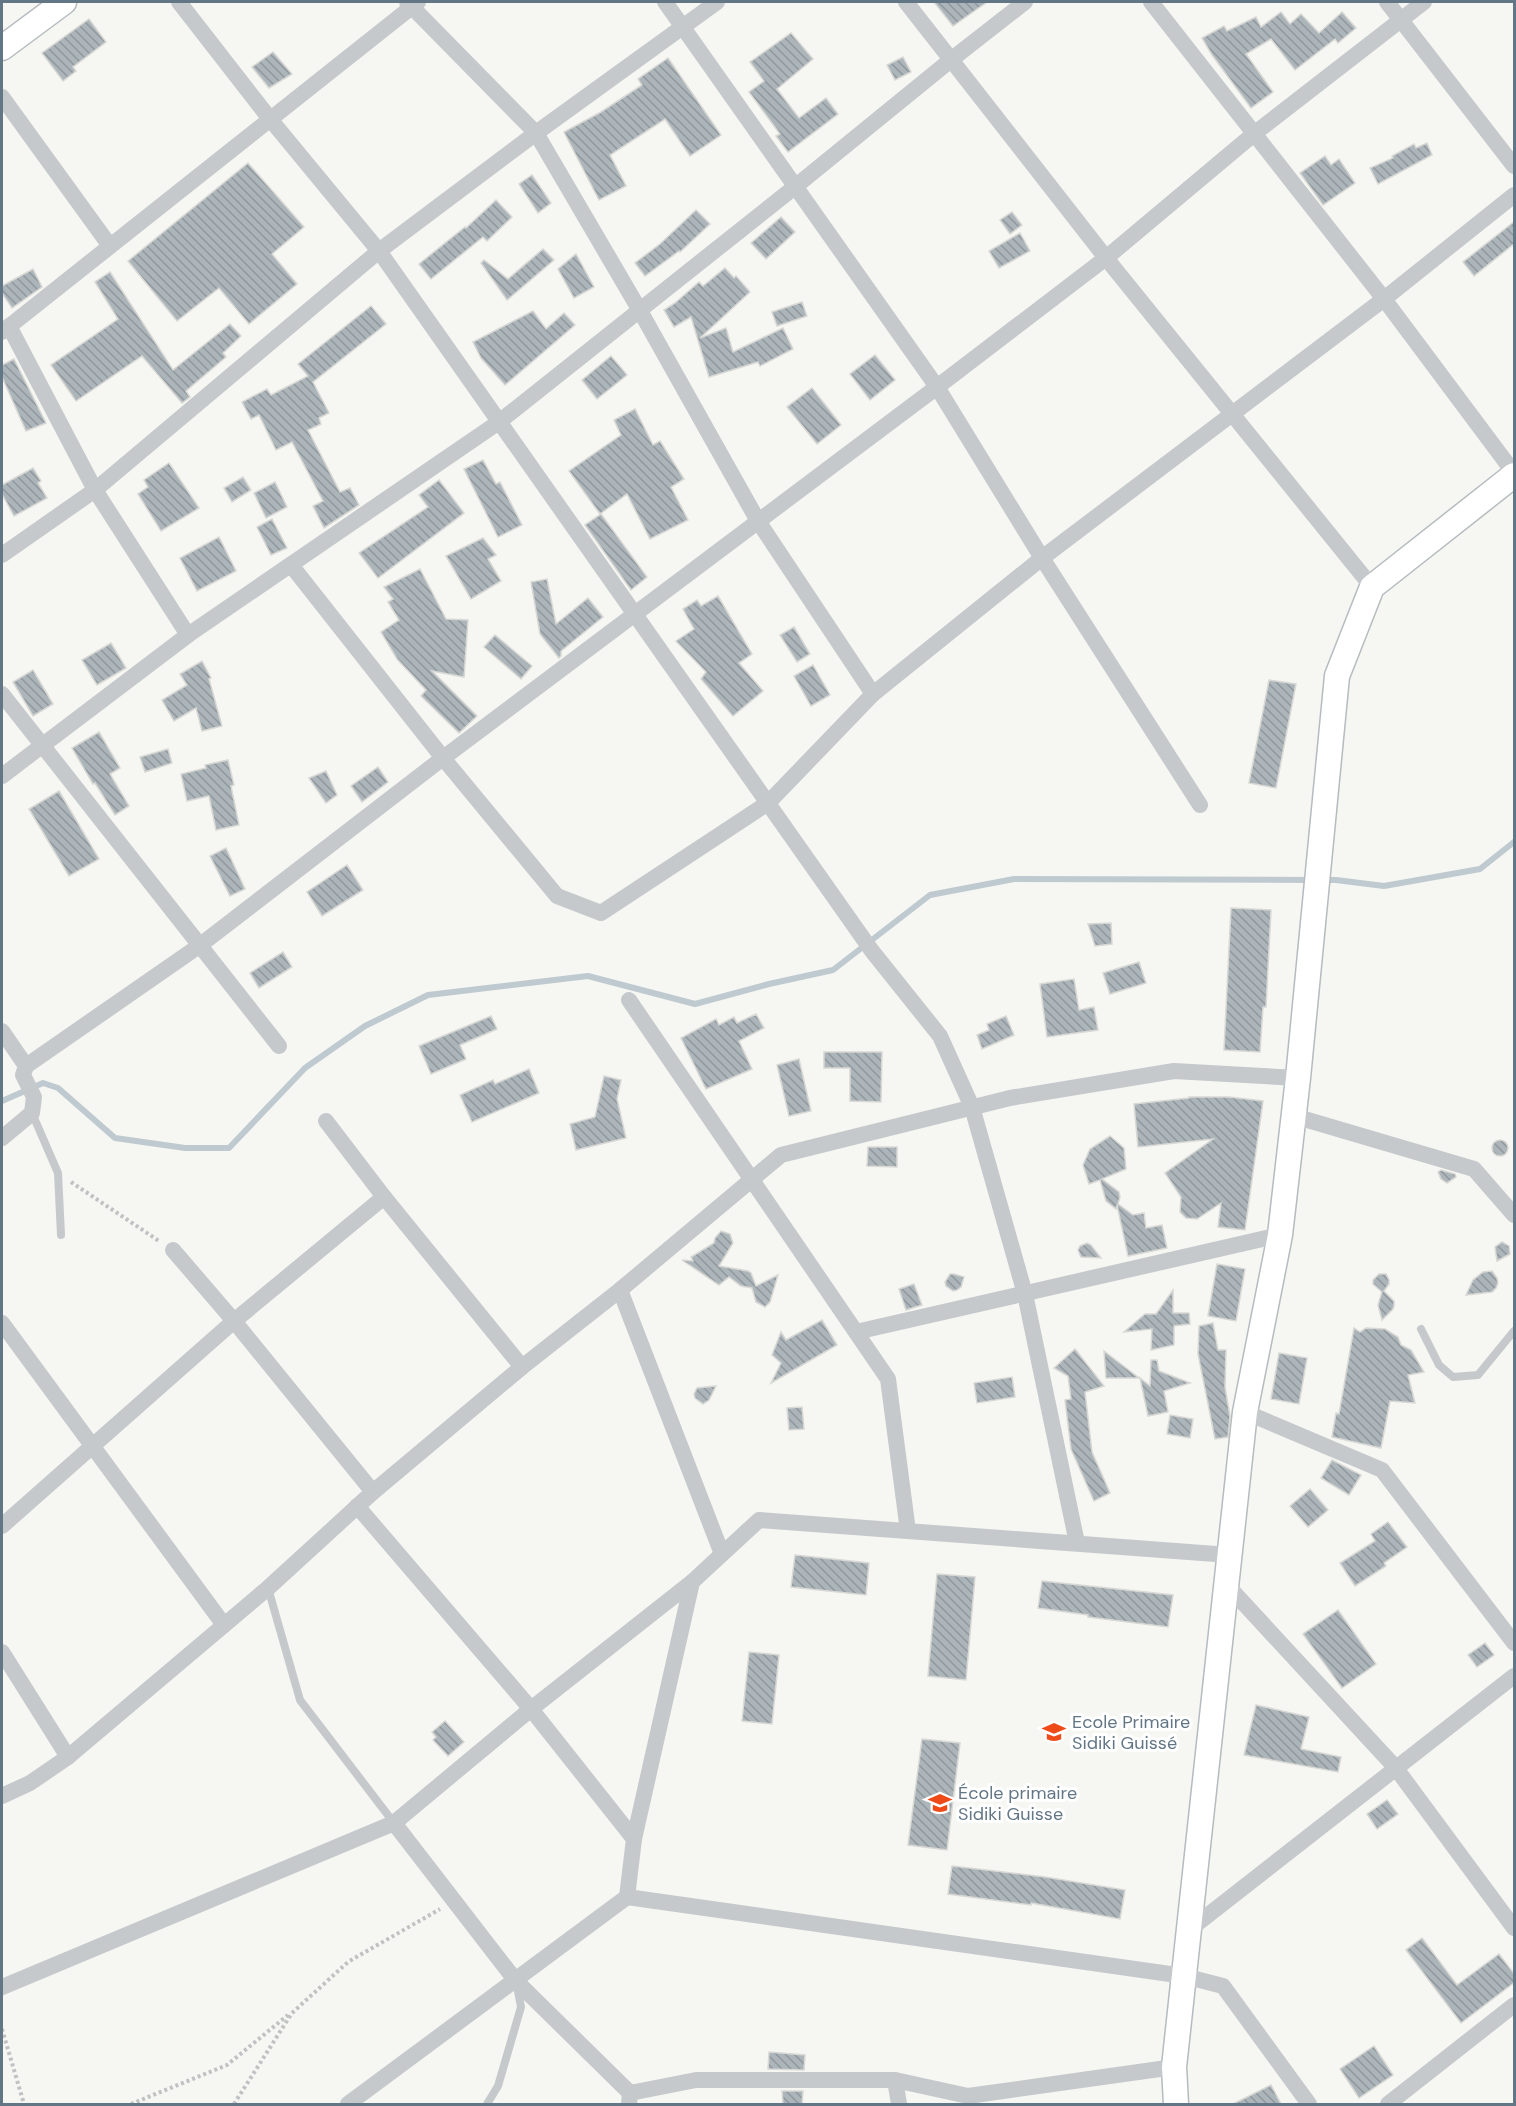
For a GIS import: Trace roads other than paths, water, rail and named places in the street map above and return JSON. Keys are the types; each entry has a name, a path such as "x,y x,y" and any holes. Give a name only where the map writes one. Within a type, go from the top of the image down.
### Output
{"street":[{"path":"2,48 63,2"},
{"path":"179,2 270,119 379,251 872,951 940,1036 972,1107 1025,1294 1077,1543"},
{"path":"665,2 937,387 1042,558 1200,805"},
{"path":"2,555 95,490 379,251 536,133 717,2"},
{"path":"906,2 1106,258 1372,587"},
{"path":"2,776 188,635 500,422 1025,2"},
{"path":"1151,2 1384,299 1515,474 1372,587 1336,676 1298,1078 1280,1235 1245,1412 1225,1583 1174,2067 1176,2104"},
{"path":"1387,2 1515,166"},
{"path":"25,1070 199,946 443,758 1106,258 1255,133 1424,2"},
{"path":"188,635 95,490 5,329 413,3 536,133 639,309 758,521 873,694"},
{"path":"2,97 110,246"},
{"path":"291,565 443,758 557,896 601,913 768,803 873,694 1042,558 1384,299 1515,195"},
{"path":"2,694 279,1046"},
{"path":"629,1000 888,1379 908,1531"},
{"path":"2,1031 25,1070 33,1105 2,1138"},
{"path":"2,1796 30,1783 68,1757 268,1588 373,1492 522,1367 620,1290 753,1180 780,1155 1010,1098 1174,1071 1298,1078"},
{"path":"1294,1116 1474,1169 1515,1215"},
{"path":"326,1121 384,1197 522,1367"},
{"path":"2,1526 234,1321 384,1197"},
{"path":"856,1332 1280,1235"},
{"path":"173,1250 373,1492"},
{"path":"620,1290 722,1554"},
{"path":"2,1323 224,1625"},
{"path":"1245,1412 1382,1470 1515,1643"},
{"path":"357,1506 531,1709 634,1839"},
{"path":"2,1987 394,1823 531,1709 692,1582 759,1521 1229,1555"},
{"path":"627,1897 634,1839 692,1582"},
{"path":"1225,1583 1395,1767 1515,1928"},
{"path":"2,1652 68,1757"},
{"path":"1189,1930 1395,1767 1515,1676"},
{"path":"394,1823 516,1981 630,2099 696,2080 895,2080 968,2096 1174,2067"},
{"path":"348,2104 627,1897 1184,1976 1223,1986 1309,2104"},
{"path":"1388,2104 1515,2005"},
{"path":"895,2080 899,2104"}],"lane":[{"path":"33,1105 58,1173 61,1235"},
{"path":"1421,1329 1439,1365 1453,1377 1478,1375 1515,1331"},
{"path":"268,1588 300,1700 394,1823"},
{"path":"487,2104 498,2086 521,2007 516,1981"}],"waterway":[{"path":"1321,880 1384,886 1480,869 1514,842"},
{"path":"2,1101 43,1083 58,1088 115,1138 185,1148 229,1148 305,1068 365,1026 428,995 588,976 695,1004 833,970 930,895 1014,879 1311,880"}],"place":[{"name":"Ecole Primaire Sidiki Guissé","path":"1054,1732"},
{"name":"École primaire Sidiki Guisse","path":"940,1803"}]}
